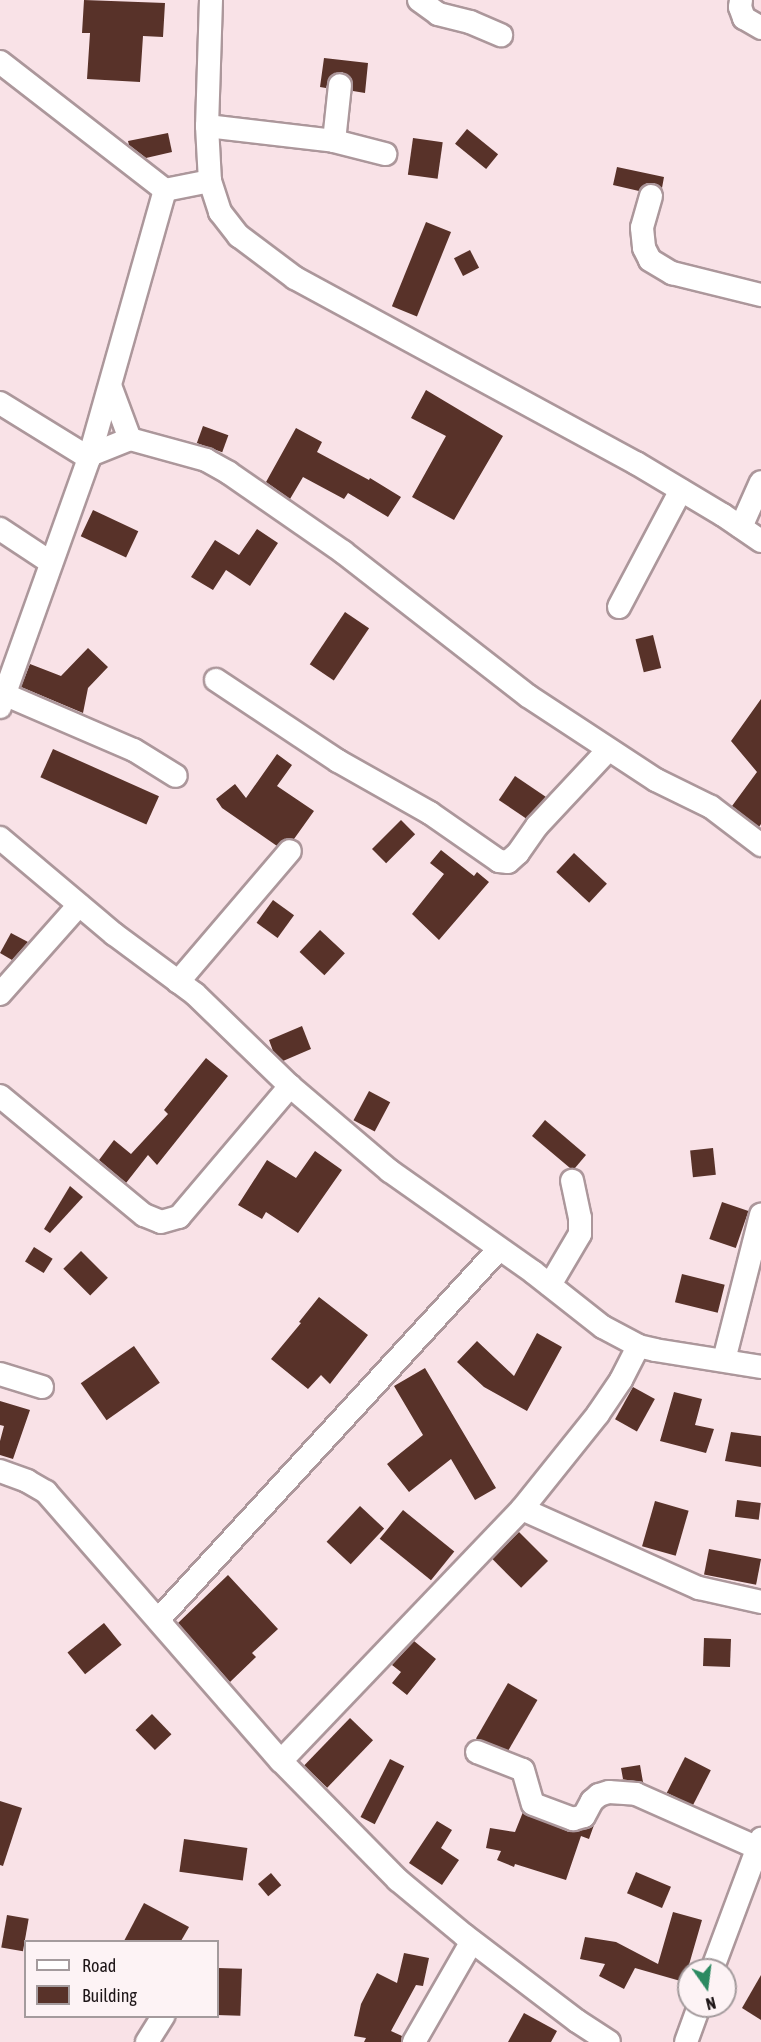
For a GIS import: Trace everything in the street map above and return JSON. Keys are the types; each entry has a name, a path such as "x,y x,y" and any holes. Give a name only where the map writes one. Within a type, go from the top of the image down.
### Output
{"street":[{"path":"211,0 207,126 210,181 220,212 228,225 295,278 681,490 761,541"},
{"path":"419,0 438,14 470,22 501,35"},
{"path":"741,0 740,7 744,18 761,28"},
{"path":"0,62 165,190 210,181"},
{"path":"334,141 340,85"},
{"path":"207,126 334,141 385,154"},
{"path":"165,190 90,456 50,562 3,701 134,750 176,776"},
{"path":"651,196 642,228 644,248 650,260 672,273 761,295"},
{"path":"111,388 130,439"},
{"path":"0,403 90,456"},
{"path":"90,456 130,439 206,460 246,484 343,552 490,669 656,780 711,807 761,845"},
{"path":"741,527 761,482"},
{"path":"619,607 681,490"},
{"path":"0,529 50,562"},
{"path":"216,680 338,761 430,813 499,861 508,862 518,853 537,826 608,750"},
{"path":"0,838 79,905 195,994 290,1086 390,1171 550,1285 603,1327 638,1346 761,1367"},
{"path":"178,982 290,851"},
{"path":"0,994 79,905"},
{"path":"0,1096 144,1215 161,1222 179,1217 290,1086"},
{"path":"550,1285 580,1234 580,1218 572,1181"},
{"path":"724,1360 761,1215"},
{"path":"159,1619 499,1249"},
{"path":"281,1761 522,1509 598,1414 621,1380 638,1346"},
{"path":"0,1374 42,1387"},
{"path":"0,1471 27,1481 46,1492 281,1761 398,1880 472,1941 577,2021 609,2042"},
{"path":"522,1509 699,1588 761,1602"},
{"path":"477,1752 523,1770 533,1804 573,1819 584,1816 592,1800 599,1795 609,1792 636,1794 759,1844 752,1886 718,1958"},
{"path":"414,2042 472,1941"},
{"path":"147,2042 163,2018"},
{"path":"686,2042 695,2018"}],"building":[{"path":"84,0 165,3 163,37 143,36 140,82 87,79 90,33 82,33"},
{"path":"324,58 368,63 365,93 353,91 352,79 342,72 330,77 326,88 320,87"},
{"path":"467,129 498,154 486,169 455,144"},
{"path":"168,133 172,152 146,158 129,145 128,141"},
{"path":"413,138 443,142 438,179 408,175"},
{"path":"617,167 664,177 662,188 654,183 647,183 639,191 613,185"},
{"path":"426,222 451,232 417,316 392,306"},
{"path":"470,250 479,268 463,276 454,258"},
{"path":"426,390 503,436 454,520 412,497 446,436 411,418"},
{"path":"203,426 228,435 222,452 197,443"},
{"path":"296,428 322,442 317,452 369,480 370,478 401,497 388,517 348,493 344,499 303,477 290,499 266,482"},
{"path":"93,510 138,531 126,557 81,536"},
{"path":"257,529 278,543 250,586 226,570 213,590 191,577 215,540 239,555"},
{"path":"345,612 369,628 334,680 310,664"},
{"path":"653,635 661,668 644,672 636,639"},
{"path":"88,648 108,667 88,688 83,713 21,687 30,664 61,676"},
{"path":"761,699 761,824 759,827 732,806 757,772 731,741"},
{"path":"53,749 159,796 146,825 40,777"},
{"path":"277,754 292,765 277,786 314,811 294,839 285,839 277,846 222,808 216,799 235,784 246,798"},
{"path":"515,776 546,797 529,821 499,800"},
{"path":"401,820 415,834 386,863 372,849"},
{"path":"441,850 474,876 477,872 489,882 439,940 412,914 444,874 430,863"},
{"path":"574,853 607,884 589,903 556,872"},
{"path":"273,900 294,915 278,938 257,923"},
{"path":"320,930 345,953 324,975 300,952"},
{"path":"11,933 28,942 12,960 0,953"},
{"path":"302,1026 311,1049 283,1061 273,1051 269,1040"},
{"path":"206,1058 228,1076 157,1165 148,1155 126,1183 99,1160 114,1140 131,1154 168,1114 164,1110"},
{"path":"369,1091 390,1102 375,1131 354,1120"},
{"path":"545,1120 586,1155 575,1168 570,1168 532,1136"},
{"path":"713,1148 716,1175 693,1177 690,1150"},
{"path":"315,1151 342,1170 298,1233 266,1212 262,1219 238,1205 267,1160 296,1178"},
{"path":"70,1186 83,1197 50,1233 44,1229"},
{"path":"722,1202 748,1211 736,1248 709,1239"},
{"path":"34,1247 53,1259 44,1273 25,1261"},
{"path":"81,1251 108,1278 90,1296 63,1269"},
{"path":"682,1274 725,1285 718,1313 675,1302"},
{"path":"319,1297 368,1335 330,1384 321,1375 308,1389 271,1359"},
{"path":"537,1333 562,1347 527,1411 484,1387 457,1362 477,1341 514,1376"},
{"path":"134,1346 160,1383 107,1420 81,1383"},
{"path":"425,1368 496,1488 475,1500 451,1459 409,1492 387,1464 423,1435 394,1386"},
{"path":"633,1387 655,1399 637,1431 615,1419"},
{"path":"674,1392 702,1399 695,1425 714,1429 706,1453 660,1441"},
{"path":"0,1401 30,1410 13,1459 0,1455 0,1441 4,1426 0,1425"},
{"path":"731,1432 761,1436 761,1467 725,1461"},
{"path":"737,1500 761,1503 759,1520 735,1517"},
{"path":"655,1501 689,1511 676,1556 642,1546"},
{"path":"360,1506 384,1529 351,1564 327,1542"},
{"path":"403,1510 454,1552 431,1580 380,1539"},
{"path":"519,1532 548,1561 521,1588 492,1559"},
{"path":"709,1549 761,1559 756,1585 704,1575"},
{"path":"228,1575 278,1629 252,1653 256,1657 230,1682 178,1623"},
{"path":"104,1623 122,1645 85,1674 67,1653"},
{"path":"704,1638 731,1639 730,1667 703,1666"},
{"path":"414,1641 436,1659 407,1695 392,1683 401,1672 392,1665"},
{"path":"508,1683 537,1700 505,1755 476,1738"},
{"path":"152,1714 171,1734 155,1750 135,1730"},
{"path":"350,1718 373,1740 327,1788 304,1765"},
{"path":"685,1757 711,1770 693,1806 667,1793"},
{"path":"390,1759 404,1766 375,1824 360,1817"},
{"path":"640,1765 643,1782 620,1779 623,1779 621,1768"},
{"path":"0,1801 22,1808 3,1866 0,1865"},
{"path":"523,1812 569,1832 588,1829 594,1825 589,1839 581,1836 566,1880 515,1864 514,1867 497,1860 501,1851 486,1848 490,1828 515,1832"},
{"path":"437,1821 452,1830 441,1848 459,1860 442,1885 409,1863"},
{"path":"184,1839 247,1848 243,1881 179,1872"},
{"path":"636,1872 671,1887 662,1908 627,1893"},
{"path":"271,1873 281,1885 268,1896 258,1884"},
{"path":"144,1903 189,1927 182,1940 125,1940"},
{"path":"673,1912 702,1920 691,1958 677,1958 677,1980 635,1968 624,1989 599,1976 605,1964 580,1959 585,1937 616,1942 658,1964"},
{"path":"7,1915 29,1919 23,1951 1,1947"},
{"path":"404,1953 429,1958 423,1986 416,1985 391,2031 402,2036 401,2042 364,2042 366,2038 354,2036 361,2004 377,1973 397,1983"},
{"path":"219,1968 242,1969 240,2016 219,2015"},
{"path":"761,1975 761,2020 742,2008"},
{"path":"524,2013 557,2031 551,2042 508,2042"}]}
